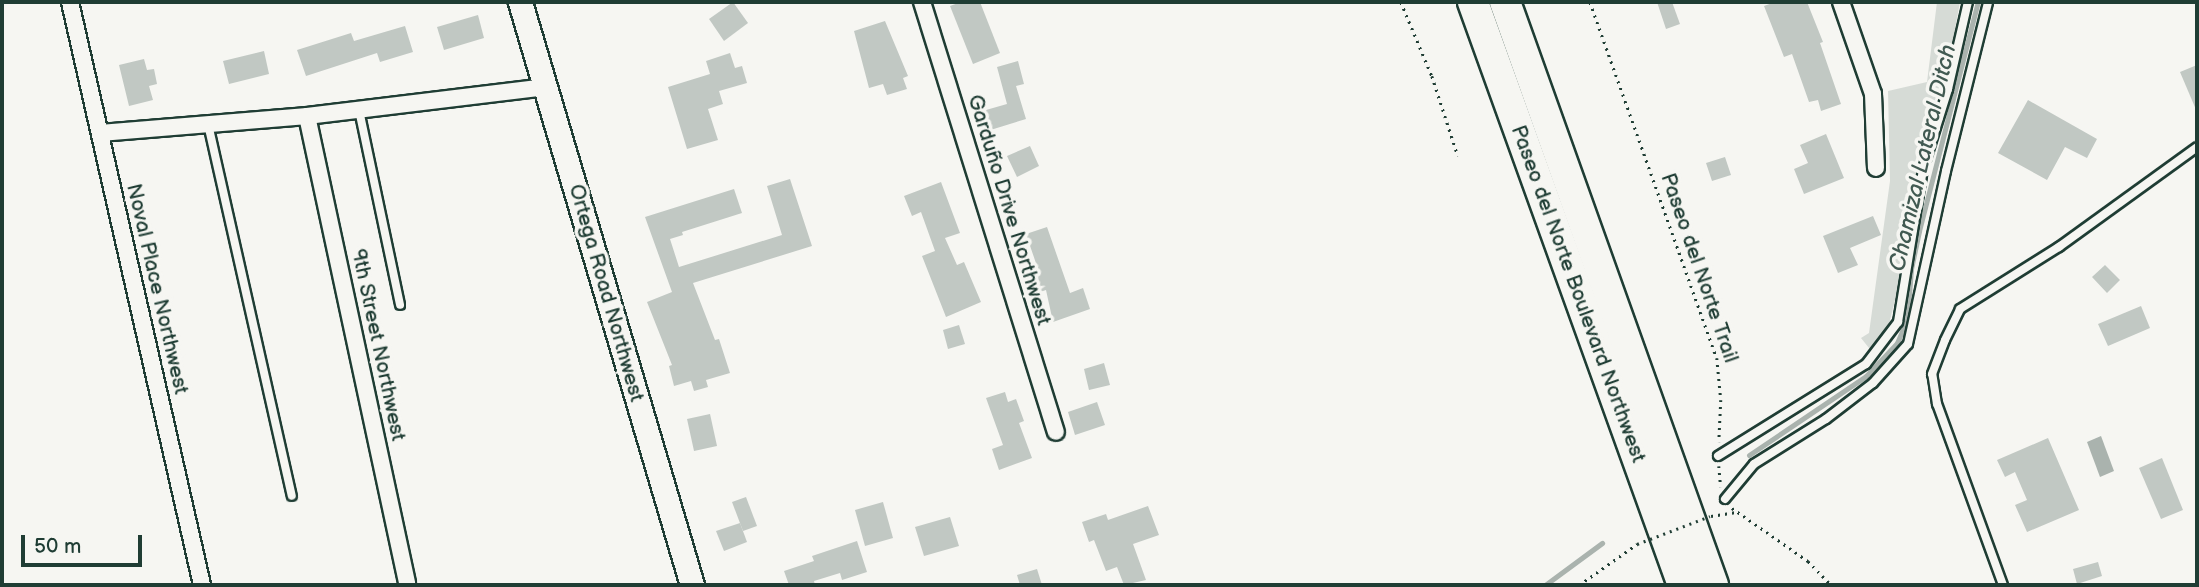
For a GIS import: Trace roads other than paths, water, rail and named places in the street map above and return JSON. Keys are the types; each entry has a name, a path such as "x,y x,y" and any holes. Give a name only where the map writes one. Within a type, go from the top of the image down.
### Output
{"highway":[{"name":"Paseo del Norte Boulevard Northwest","path":"1473,2 1683,585"},
{"name":"Paseo del Norte Boulevard Northwest","path":"1505,2 1713,585"}],"street":[{"name":"Noval Place Northwest","path":"70,2 202,585"},
{"name":"Ortega Road Northwest","path":"520,2 692,585"},
{"name":"Garduño Drive Northwest","path":"922,2 1056,432"},
{"path":"1841,2 1873,94 1877,168"},
{"path":"100,133 307,116 546,87"},
{"name":"9th Street Northwest","path":"307,116 407,583"}],"lane":[{"path":"1718,456 1866,363 1898,322 1923,169 1948,89 1968,2"},
{"path":"1725,499 1754,464 1826,419 1863,390 1908,344 1946,171 1988,2"},
{"path":"359,110 400,305"},
{"path":"208,124 292,496"},
{"path":"2003,585 1937,404 1932,374 1945,340 1960,309 2059,247 2197,147"}],"waterway":[{"name":"Chamizal Lateral Ditch","path":"1749,455 1866,376 1897,343 1907,320 1911,269 1919,231 1978,2"},
{"name":"Chamizal Lateral Ditch","path":"1545,585 1602,543"}]}
